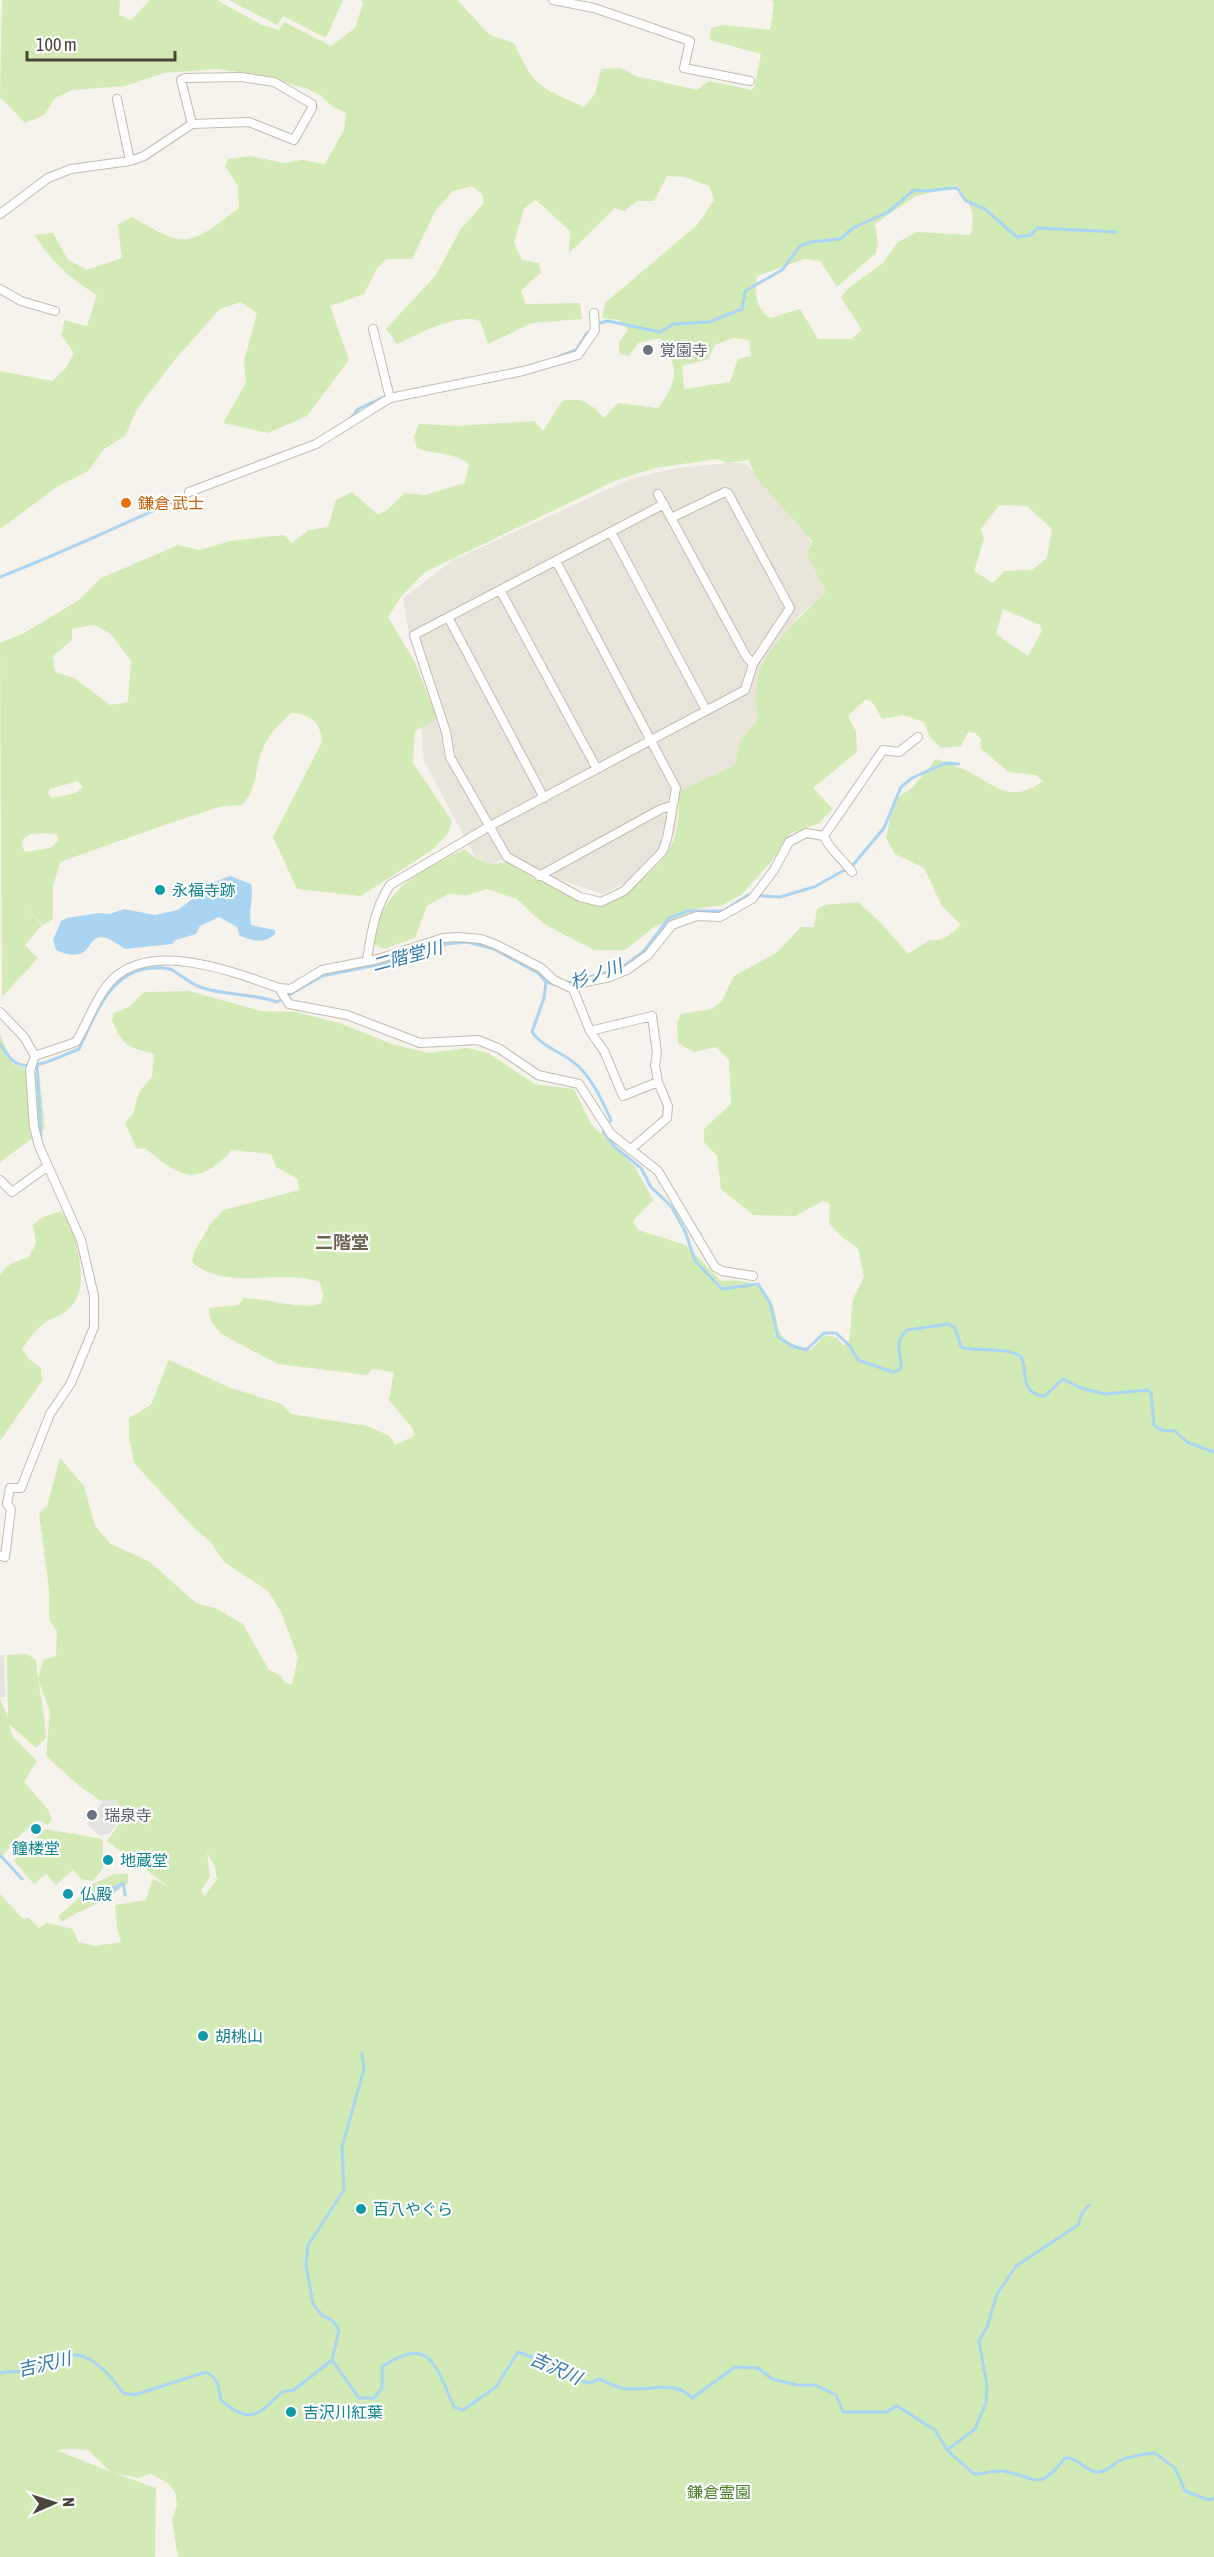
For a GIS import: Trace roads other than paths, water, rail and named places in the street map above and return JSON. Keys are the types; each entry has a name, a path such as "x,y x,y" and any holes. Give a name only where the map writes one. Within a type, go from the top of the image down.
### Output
{"street":[{"path":"553,0 594,8 690,41 684,68 750,81"},
{"path":"0,214 48,178 71,169 130,161 144,156 192,124 249,122 294,140 312,104 274,82 241,77 185,78 181,80 192,124"},
{"path":"117,99 130,161"},
{"path":"0,290 21,301 55,311"},
{"path":"189,492 316,444 390,398 523,371 578,355 596,330 594,314"},
{"path":"373,329 390,398"},
{"path":"367,960 372,927 381,899 390,885 490,826 746,690 753,664 790,608 728,493 725,492 671,518"},
{"path":"658,494 746,656 753,664"},
{"path":"556,561 676,788 667,838 662,852 609,900 592,902 539,876 507,857 450,757 446,732 414,635 664,504"},
{"path":"611,532 706,710"},
{"path":"500,590 597,769"},
{"path":"448,617 544,798"},
{"path":"824,836 883,750 899,752 918,737"},
{"path":"539,876 661,809 671,806"},
{"path":"35,1056 76,1042 104,990 113,979 124,970 152,962 202,964 279,988 291,989 322,970 389,957 443,938 481,939 530,961 541,968 547,976 568,986 610,977 627,970 648,955 672,925 697,916 720,917 752,899 774,870 789,842 806,833 824,836"},
{"path":"824,836 828,847 839,855 852,872"},
{"path":"568,986 590,1031 604,1051 623,1096 658,1082"},
{"path":"279,988 290,1004 347,1016 420,1043 478,1040 500,1049 538,1076 579,1084 611,1134 658,1171 715,1267 722,1271 753,1275"},
{"path":"0,1012 24,1037 35,1056 30,1070 34,1126 48,1166 81,1240 94,1296 94,1327 71,1383 50,1414 21,1488 10,1488 5,1557 0,1556"},
{"path":"590,1031 652,1016 658,1082 668,1106 667,1118 630,1150"},
{"path":"0,1180 12,1192 48,1166"}],"water":[{"path":"230,876 251,884 251,925 275,930 275,934 271,937 259,941 240,936 237,927 219,917 200,926 196,934 176,940 172,944 125,949 101,937 95,939 80,954 71,955 56,950 53,940 61,921 67,918 98,913 110,914 124,909 155,915 178,910 214,882"},
{"path":"124,1881 127,1895 124,1897 122,1885 108,1898 93,1898 92,1891 115,1886"}],"waterway":[{"path":"600,323 608,321 660,332 673,324 709,322 742,309 745,291 782,270 800,246 811,242 840,239 853,228 888,212 914,190 957,188 966,201 985,209 1017,237 1031,235 1037,228 1116,232"},
{"path":"558,357 576,350 587,333"},
{"path":"351,418 358,409 386,396"},
{"path":"0,577 191,494"},
{"name":"杉ノ川","path":"567,983 620,969 644,951 669,918 688,911 723,911 748,895 780,897 814,887 852,866 884,828 901,787 912,778 946,763 959,764"},
{"name":"二階堂川","path":"0,1044 13,1061 22,1065 47,1062 79,1049 96,1012 111,990 131,973 151,968 169,969 209,990 277,1002 322,976 387,963 445,944 468,942 494,949 538,973 546,982 561,986"},
{"name":"二階堂川","path":"546,982 544,998 532,1032 542,1043 568,1058 590,1080 611,1120 603,1132 616,1148 641,1168 651,1187 671,1206 685,1231 695,1261 722,1289 758,1284 770,1303 778,1337 792,1346 806,1350 824,1333 836,1333 850,1346 858,1360 893,1372 900,1370 899,1341 907,1330 949,1324 955,1328 961,1347 1010,1352 1021,1357 1027,1386 1037,1394 1045,1396 1063,1379 1081,1388 1105,1394 1148,1390 1151,1393 1154,1425 1160,1430 1175,1431 1187,1442 1214,1452"},
{"name":"二階堂川","path":"37,1064 41,1136"},
{"path":"0,1855 22,1879"},
{"path":"332,2360 339,2330 333,2321 323,2316 313,2304 306,2265 308,2245 344,2190 342,2147 364,2069 362,2054"},
{"path":"947,2450 975,2429 986,2403 987,2385 979,2341 987,2327 997,2294 1016,2266 1078,2225 1082,2213 1089,2205"},
{"name":"吉沢川","path":"332,2360 359,2398 374,2398 382,2388 382,2367 398,2358 421,2354 429,2359 436,2368 454,2407 463,2410 496,2387 518,2352 570,2371 578,2380 589,2383 599,2379 622,2388 668,2387 685,2392 692,2398 735,2367 758,2368 772,2379 797,2385 815,2385 836,2395 843,2412 886,2412 897,2406 935,2430 947,2450 974,2474 1003,2471 1036,2480 1048,2476 1065,2458 1075,2460 1090,2470 1099,2472 1123,2459 1155,2453 1175,2468 1185,2491 1209,2500 1214,2498"},
{"name":"吉沢川","path":"0,2373 38,2369 58,2357 79,2355 96,2363 123,2393 134,2395 206,2372 219,2387 221,2400 240,2413 248,2415 261,2411 282,2392 294,2390 332,2360"}],"place":[{"name":"覚園寺","path":"648,350"},
{"name":"鎌倉 武士","path":"126,503"},
{"name":"永福寺跡","path":"160,890"},
{"name":"瑞泉寺","path":"92,1815"},
{"name":"鐘楼堂","path":"36,1829"},
{"name":"地蔵堂","path":"108,1860"},
{"name":"仏殿","path":"68,1894"},
{"name":"胡桃山","path":"203,2036"},
{"name":"百八やぐら","path":"361,2209"},
{"name":"吉沢川紅葉","path":"291,2412"}],"district":[{"name":"二階堂","path":"342,1242"}],"park label":[{"name":"鎌倉霊園","path":"719,2492"}]}
